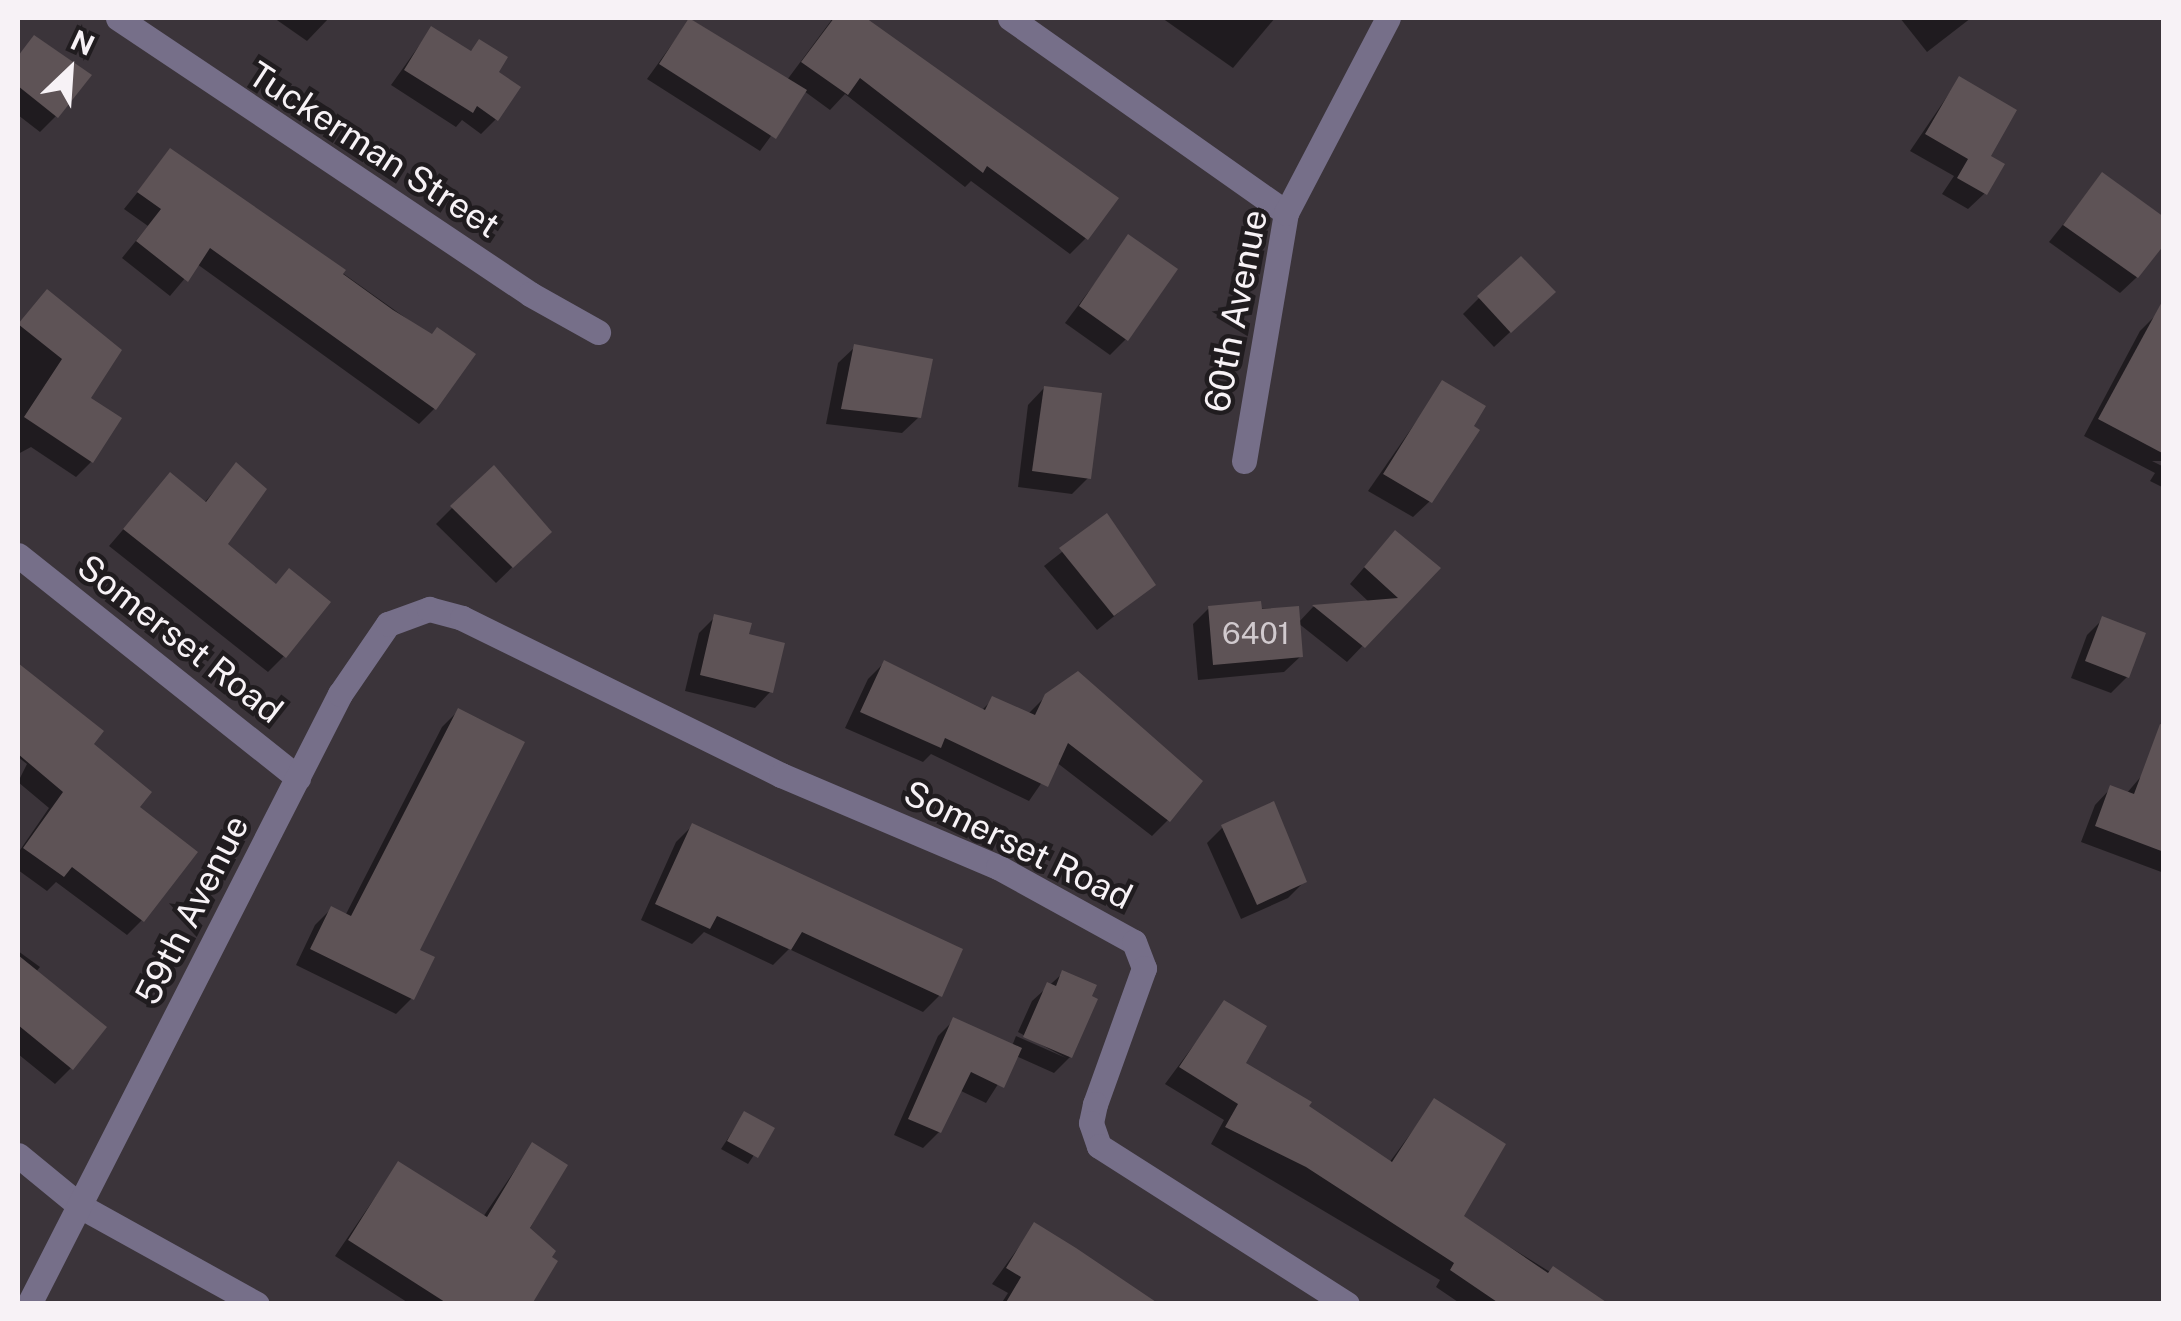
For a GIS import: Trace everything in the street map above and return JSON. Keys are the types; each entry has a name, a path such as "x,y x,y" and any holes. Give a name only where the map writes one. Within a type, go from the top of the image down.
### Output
{"street":[{"name":"Tuckerman Street","path":"118,18 530,294 598,332"},
{"path":"1010,18 1286,213"},
{"name":"60th Avenue","path":"1244,461 1286,213 1388,18"},
{"name":"Somerset Road","path":"18,555 298,778"},
{"name":"59th Avenue","path":"29,1304 340,694 388,624 429,609 462,618"},
{"name":"Somerset Road","path":"462,618 780,774 998,868 1134,942 1144,968 1095,1104 1092,1122 1100,1146 1348,1304"},
{"path":"18,1155 80,1206 256,1304"}],"building":[{"path":"689,18 807,90 776,139 659,64"},
{"path":"834,18 866,18 1119,198 1088,240 987,166 983,173 860,78 848,95 801,62"},
{"path":"431,26 471,51 479,39 508,57 499,72 521,87 498,121 477,106 473,113 404,70"},
{"path":"34,35 92,75 58,118 18,86 18,56"},
{"path":"1959,76 2017,110 1991,156 2005,164 1987,195 1957,178 1968,159 1925,134"},
{"path":"170,148 346,270 343,274 393,310 432,334 437,327 476,354 436,410 210,248 188,282 136,241 161,209 137,192"},
{"path":"2102,172 2164,217 2164,245 2138,278 2063,225"},
{"path":"1128,234 1178,269 1128,341 1079,306"},
{"path":"1521,256 1556,292 1511,333 1477,296"},
{"path":"47,289 122,350 91,398 122,418 93,463 24,417 62,359 18,324"},
{"path":"2164,298 2164,454 2098,419"},
{"path":"854,344 933,359 921,418 841,409"},
{"path":"1442,380 1486,406 1474,426 1480,430 1432,503 1383,474"},
{"path":"1044,386 1102,393 1091,479 1032,471"},
{"path":"236,462 267,489 228,544 276,584 289,568 331,602 286,658 123,529 170,472 206,502"},
{"path":"494,465 552,532 513,568 450,506"},
{"path":"1107,513 1156,585 1114,616 1059,548"},
{"path":"1395,530 1441,568 1365,648 1312,605 1398,598 1364,567"},
{"path":"1261,601 1262,609 1299,606 1303,657 1213,665 1208,606"},
{"path":"714,614 752,623 749,634 785,643 773,693 700,675"},
{"path":"2102,616 2146,633 2129,678 2085,661"},
{"path":"884,660 985,710 992,696 1035,715 1045,694 1078,671 1203,781 1170,822 1068,743 1048,787 945,738 941,748 860,712"},
{"path":"18,663 104,731 94,744 152,792 140,807 198,852 144,922 72,867 64,877 23,848 63,792 18,754"},
{"path":"458,708 525,742 420,950 435,957 414,1000 310,949 331,906 351,916"},
{"path":"2160,724 2164,725 2164,852 2095,826 2110,785 2134,794"},
{"path":"1274,801 1307,882 1257,905 1221,825"},
{"path":"692,823 963,949 942,997 802,932 791,950 717,916 710,929 655,904"},
{"path":"18,955 107,1027 73,1070 18,1025"},
{"path":"1062,970 1097,985 1092,996 1098,999 1072,1058 1023,1037 1047,982 1056,986"},
{"path":"1224,1000 1267,1026 1246,1063 1312,1102 1309,1106 1392,1162 1434,1098 1506,1144 1464,1216 1548,1273 1553,1266 1609,1304 1500,1304 1450,1270 1454,1263 1306,1167 1225,1127 1238,1104 1179,1067"},
{"path":"953,1017 1022,1048 1004,1088 971,1072 941,1133 908,1119"},
{"path":"744,1111 775,1128 758,1158 727,1141"},
{"path":"532,1142 568,1165 530,1228 556,1251 552,1257 558,1261 532,1304 448,1304 348,1240 398,1161 487,1217"},
{"path":"1034,1222 1159,1304 1005,1304 1021,1277 1006,1268"}]}
